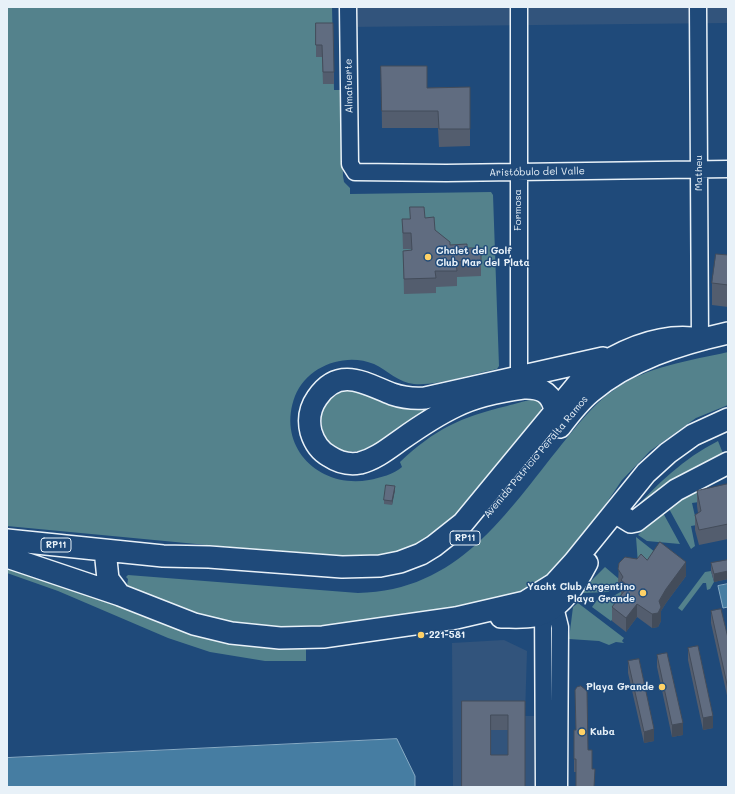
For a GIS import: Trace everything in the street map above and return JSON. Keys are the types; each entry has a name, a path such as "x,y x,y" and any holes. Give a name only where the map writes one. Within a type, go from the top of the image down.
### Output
{"main road":[{"name":"Avenida Patricio Peralta Ramos","path":"163,556 209,569 342,579 384,578 420,567 441,556 475,529 589,393 608,379 651,356 700,339 728,333"},
{"name":"Avenida Patricio Peralta Ramos","path":"7,540 163,556 209,556 353,568 380,566 410,559 434,546 463,523 586,374 619,354 645,345 683,336 700,339"},
{"path":"555,411 553,402 545,391 519,383 425,398 409,399 392,394 360,380 348,379 336,382 320,394 314,402 310,417 311,432 315,442 324,453 336,461 359,463 379,454 410,432 454,406 519,383 619,354"},
{"path":"7,557 120,595 173,617 212,629 246,635 280,638 348,634 456,618 516,605 547,604 564,598 583,571 615,512 637,483 668,453 694,435 728,419"},
{"path":"615,512 632,522 636,521 676,490 728,463"},
{"path":"105,550 108,579 120,595"}],"street":[{"name":"Almafuerte","path":"348,7 350,164"},
{"name":"Formosa","path":"519,7 519,383"},
{"name":"Matheu","path":"698,7 700,339"},
{"name":"Aristóbulo del Valle","path":"350,164 352,169 359,174 728,169"},
{"path":"544,787 547,604"},
{"path":"547,604 560,627 558,787"}],"shaded area":[{"path":"348,7 728,7 728,23 348,27"},
{"path":"728,584 728,607 723,608 718,586"},
{"path":"504,640 527,651 525,716 536,716 536,787 453,787 452,643"},
{"path":"397,739 415,776 415,787 7,787 7,758"}],"green space":[{"path":"7,7 332,7 334,90 341,90 343,176 344,182 350,188 350,194 491,192 493,195 499,366 497,369 433,383 414,384 398,379 374,364 363,361 339,361 328,364 308,377 295,396 291,414 291,431 297,447 306,460 318,471 333,478 350,481 369,480 395,472 402,467 400,462 425,441 449,426 491,410 526,401 537,400 541,405 541,411 546,414 440,535 394,554 354,559 7,526"},
{"path":"728,352 728,405 696,418 650,451 622,480 561,570 537,586 504,600 346,624 307,627 272,627 226,622 202,616 151,597 127,586 128,579 126,577 128,575 358,593 393,589 424,579 451,564 476,544 499,522 580,422 593,408 614,390 640,375 669,365"},
{"path":"341,389 450,398 380,443 358,451 347,451 338,449 331,444 322,428 321,419 327,400"},
{"path":"718,441 724,456 632,512 651,491 672,472 693,456"},
{"path":"696,489 699,502 692,503 697,525 691,526 695,546 691,549 668,507"},
{"path":"662,511 680,544 647,541 638,535"},
{"path":"636,537 660,556 638,564"},
{"path":"7,560 306,647 306,661 265,661 210,652 168,638 58,591 7,573"},
{"path":"605,567 619,579 620,584 608,592 583,593 584,588"},
{"path":"711,571 714,582 710,589 707,590 706,583 703,583 682,611 678,608 705,572"},
{"path":"624,590 628,600 611,621 592,607 597,600 610,598"},
{"path":"578,603 624,638 622,641 624,643 616,642 609,645 599,641 569,639 573,607"}],"building":[{"path":"316,23 333,23 334,72 323,72 322,45 316,45"},
{"path":"381,66 427,66 427,88 470,87 470,129 439,129 438,111 382,111"},
{"path":"410,207 424,207 425,218 434,217 435,230 450,242 450,245 467,244 467,248 481,248 481,261 456,262 457,271 435,271 436,278 404,279 403,251 412,250 411,233 403,233 402,219 410,219"},
{"path":"716,254 728,255 728,285 712,283"},
{"path":"728,484 728,524 699,530 695,515 701,511 697,491"},
{"path":"386,485 395,486 392,501 384,500"},
{"name":"Yacht Club Argentino Playa Grande","path":"660,542 686,562 659,601 661,607 658,613 652,614 637,604 626,618 612,607 628,586 621,580 623,577 618,569 619,563 625,557 637,559 641,554 647,560"},
{"path":"728,560 728,571 714,574 711,563"},
{"path":"721,609 728,638 728,689 711,611"},
{"path":"698,646 713,716 703,718 688,648"},
{"path":"667,653 683,723 672,725 657,655"},
{"path":"639,659 654,729 644,732 628,661"},
{"name":"Kuba","path":"581,686 587,691 588,750 592,750 592,769 595,769 594,787 576,787 576,759 574,759 574,730 576,730 575,690 577,687"},
{"path":"462,701 525,701 525,787 462,787","holes":["491,715 508,715 508,755 491,755"]}],"place":[{"name":"Chalet del Golf Club Mar del Plata","path":"428,257"},
{"name":"Yacht Club Argentino Playa Grande","path":"643,593"},
{"name":"221-581","path":"421,635"},
{"name":"Playa Grande","path":"662,687"},
{"name":"Kuba","path":"582,732"}]}
